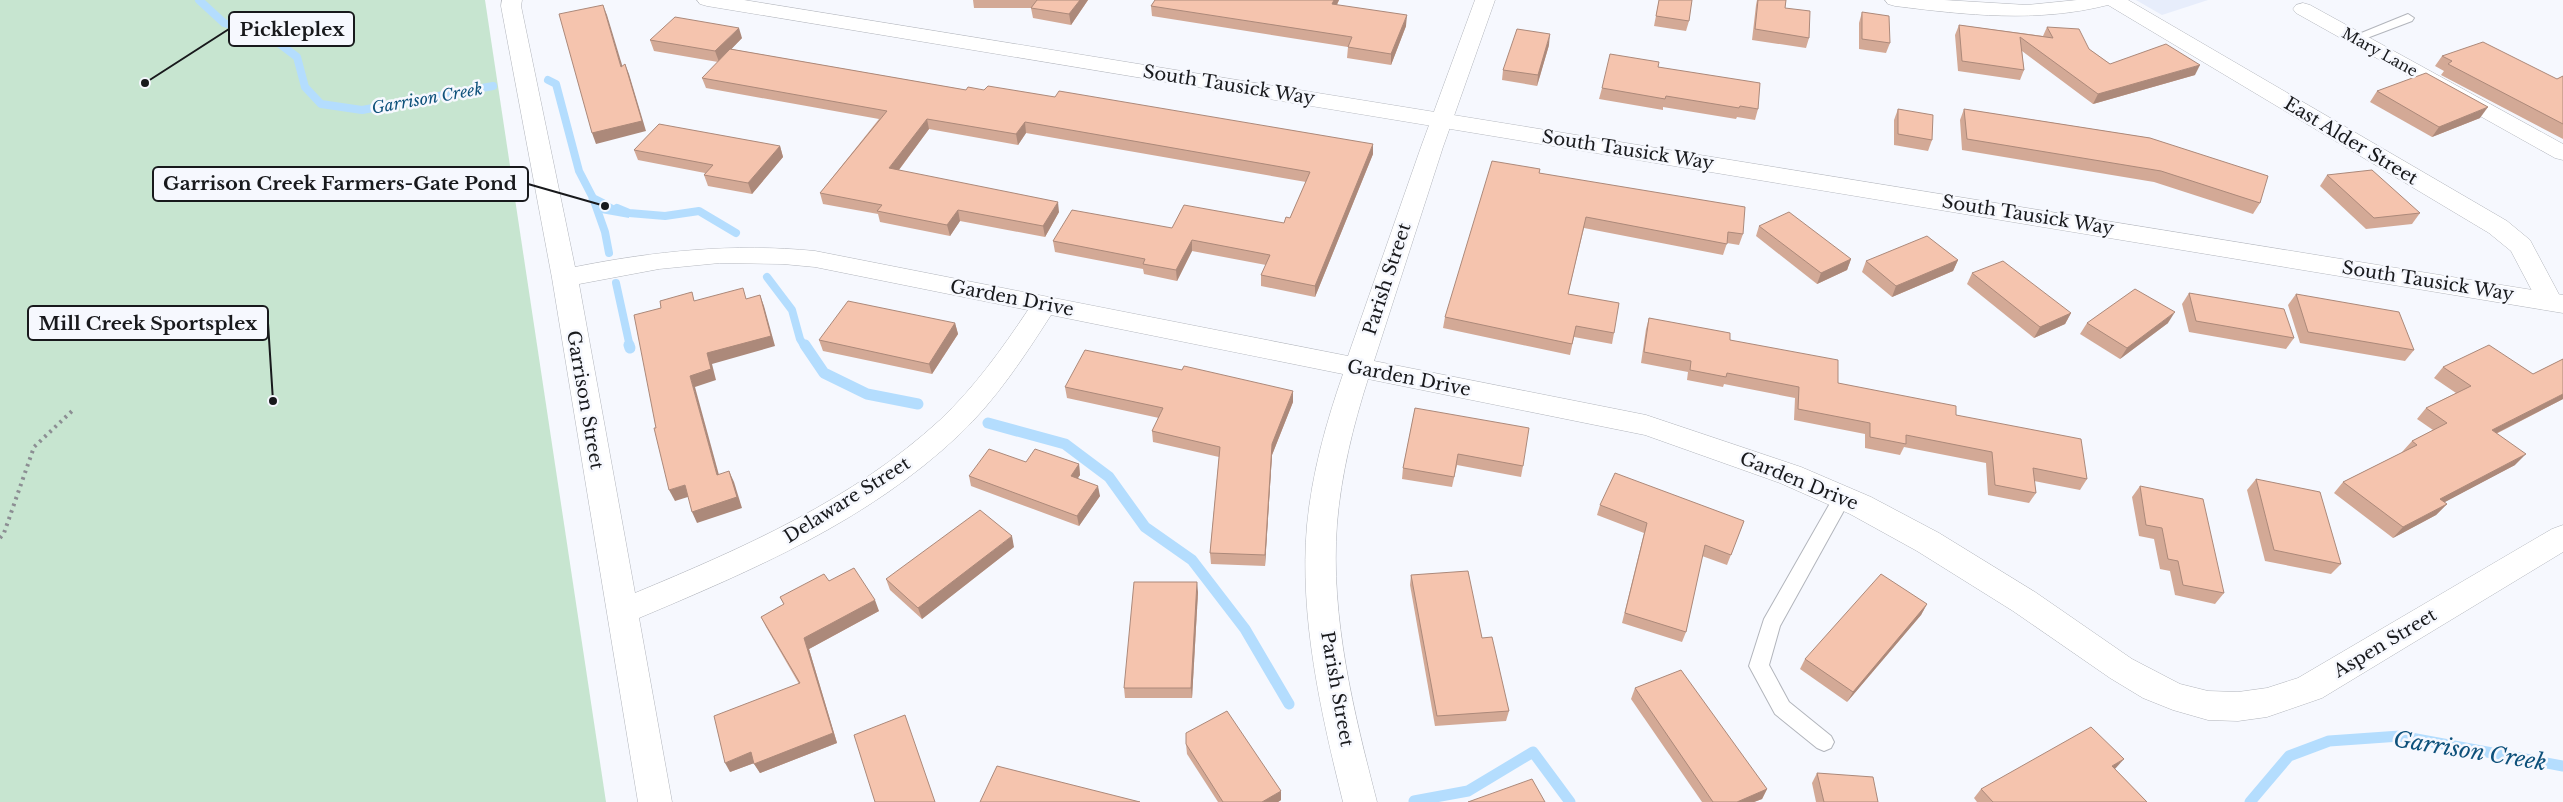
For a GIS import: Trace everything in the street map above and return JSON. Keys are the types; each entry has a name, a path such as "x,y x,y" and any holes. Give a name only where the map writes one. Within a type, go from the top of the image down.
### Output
{"street":[{"name":"Garrison Street","path":"512,0 511,6 565,278 655,802"},
{"name":"South Tausick Way","path":"707,0 2556,302"},
{"name":"Parish Street","path":"1360,802 1337,702 1326,630 1321,558 1327,493 1338,435 1358,368 1440,120 1485,0"},
{"path":"1895,0 1988,11 2028,11 2064,9 2104,0"},
{"name":"East Alder Street","path":"2114,0 2498,227 2521,246 2556,302"},
{"name":"Mary Lane","path":"2302,9 2563,153"},
{"name":"Garden Drive","path":"565,278 655,261 748,253 815,259 1646,425 1761,464 1843,496 1926,540 1992,581 2111,663 2151,688 2193,703"},
{"name":"Delaware Street","path":"621,612 696,581 774,545 843,506 904,467 950,427 991,383 1020,344 1045,304"},
{"name":"Aspen Street","path":"2193,703 2233,708 2271,703 2310,688 2563,537"}],"lane":[{"path":"2355,38 2408,18"},
{"path":"1824,742 1782,708 1758,666 1770,625 1843,496"}],"path":[{"path":"0,538 4,533 34,447 72,411"}],"shaded area":[{"path":"2136,0 2208,0 2162,15"}],"green space":[{"path":"0,0 485,0 606,802 0,802"}],"water":[{"path":"594,195 629,213 629,218 601,213 588,199"}],"building":[{"path":"1037,0 1080,0 1069,14 1031,8"},
{"path":"1155,0 1334,0 1332,4 1407,15 1391,54 1348,47 1352,37 1151,6"},
{"path":"1659,0 1692,0 1689,21 1656,16"},
{"path":"1758,0 1786,0 1785,8 1810,11 1809,38 1755,29"},
{"path":"603,5 621,67 625,64 642,121 592,133 559,14"},
{"path":"1862,12 1889,16 1890,43 1862,39"},
{"path":"675,17 739,28 715,51 650,40"},
{"path":"1959,25 2053,38 2047,27 2079,29 2089,49 2110,64 2166,44 2200,65 2098,94 2020,37 2024,70 1962,61"},
{"path":"1517,29 1550,34 1538,75 1503,70"},
{"path":"2483,42 2557,79 2563,76 2563,124 2448,64 2452,61 2442,56"},
{"path":"730,49 966,90 968,87 984,90 988,86 1055,97 1059,91 1373,144 1315,286 1261,275 1270,255 1192,240 1176,270 1143,264 1145,259 1053,241 1072,210 1172,228 1184,205 1284,223 1286,217 1290,218 1310,172 1025,122 1016,134 927,119 889,168 1058,202 1043,226 958,210 947,225 877,211 882,205 820,193 887,111 702,78"},
{"path":"1610,54 1659,62 1658,67 1760,83 1758,109 1740,106 1739,108 1666,96 1665,99 1602,88"},
{"path":"2426,73 2488,107 2439,127 2377,91"},
{"path":"1898,109 1933,115 1932,140 1898,134"},
{"path":"1964,109 2150,138 2268,176 2260,203 2161,171 1967,139"},
{"path":"659,124 780,146 748,183 704,175 713,165 634,150"},
{"path":"1492,161 1540,169 1539,173 1745,207 1743,234 1728,232 1727,244 1586,217 1568,294 1619,303 1614,333 1576,326 1572,344 1445,317"},
{"path":"2372,170 2420,213 2374,218 2327,175"},
{"path":"1789,212 1851,259 1821,273 1759,226"},
{"path":"1927,236 1958,260 1896,286 1866,261"},
{"path":"2003,261 2071,313 2040,327 1972,273"},
{"path":"743,288 746,299 760,295 771,336 707,353 711,369 690,376 717,475 729,471 737,497 692,512 685,485 669,490 654,428 656,428 634,315 661,308 660,301 692,292 694,301"},
{"path":"2135,289 2175,312 2127,348 2087,323"},
{"path":"2189,293 2284,309 2294,338 2196,321"},
{"path":"2296,294 2399,312 2414,350 2308,332"},
{"path":"848,301 955,323 929,364 819,340"},
{"path":"1649,318 1730,333 1730,340 1838,360 1838,383 1956,406 1956,415 2081,439 2087,479 2033,468 2036,493 1995,485 1992,452 1906,435 1906,444 1870,437 1870,423 1798,409 1799,387 1727,373 1726,377 1690,370 1691,361 1644,352"},
{"path":"2489,345 2533,374 2563,359 2563,394 2492,430 2526,454 2440,499 2447,504 2403,527 2343,482 2417,445 2412,441 2447,423 2426,408 2471,386 2443,367"},
{"path":"1085,350 1182,370 1184,366 1293,391 1272,444 1265,555 1210,553 1220,447 1152,431 1163,408 1065,387"},
{"path":"1415,408 1529,428 1523,466 1458,454 1454,477 1403,468"},
{"path":"989,449 1026,462 1035,449 1079,464 1071,476 1098,486 1077,516 969,476"},
{"path":"1615,473 1744,521 1731,555 1705,545 1686,632 1625,613 1647,523 1600,505"},
{"path":"2256,479 2320,492 2341,564 2274,550"},
{"path":"2140,486 2203,499 2224,593 2183,585 2178,561 2168,559 2162,528 2146,525"},
{"path":"980,510 1012,536 918,608 886,579"},
{"path":"854,568 875,600 804,638 833,733 754,764 751,752 725,763 714,716 800,683 761,617 784,604 780,597 824,574 829,581"},
{"path":"1468,571 1482,638 1492,637 1509,711 1437,716 1411,575"},
{"path":"1881,574 1927,604 1853,692 1805,659"},
{"path":"1134,582 1197,582 1191,688 1124,688"},
{"path":"1681,670 1767,789 1737,802 1713,802 1635,688"},
{"path":"1227,711 1281,791 1262,802 1223,802 1186,744 1186,733"},
{"path":"905,715 935,802 875,802 854,735"},
{"path":"2091,727 2124,759 2112,766 2147,802 1993,802 1981,789"},
{"path":"997,766 1140,802 980,802"},
{"path":"1817,773 1873,777 1878,802 1824,802"},
{"path":"1532,779 1545,802 1468,802"}],"waterway":[{"name":"Garrison Creek","path":"199,0 224,23 272,38 297,57 305,87 321,104 362,110 493,86"},
{"name":"Garrison Creek","path":"548,80 556,84 579,171 593,198"},
{"name":"Garrison Creek","path":"593,198 603,203"},
{"path":"593,198 605,232 609,253"},
{"name":"Garrison Creek","path":"617,208 629,213 665,216 699,211 736,233"},
{"name":"Garrison Creek","path":"767,277 792,310 800,339 805,347"},
{"path":"616,283 630,347"},
{"name":"Garrison Creek","path":"805,345 824,373 867,394 918,404"},
{"name":"Garrison Creek","path":"988,423 1065,444 1109,477 1145,527 1192,560 1245,629 1289,704"},
{"name":"Garrison Creek","path":"2250,802 2289,756 2329,741 2400,736 2563,766"},
{"name":"Garrison Creek","path":"1414,801 1468,791 1533,752 1570,802"}],"place":[{"name":"Pickleplex","path":"145,83"},
{"name":"Garrison Creek Farmers-Gate Pond","path":"605,206"},
{"name":"Mill Creek Sportsplex","path":"273,401"}]}
